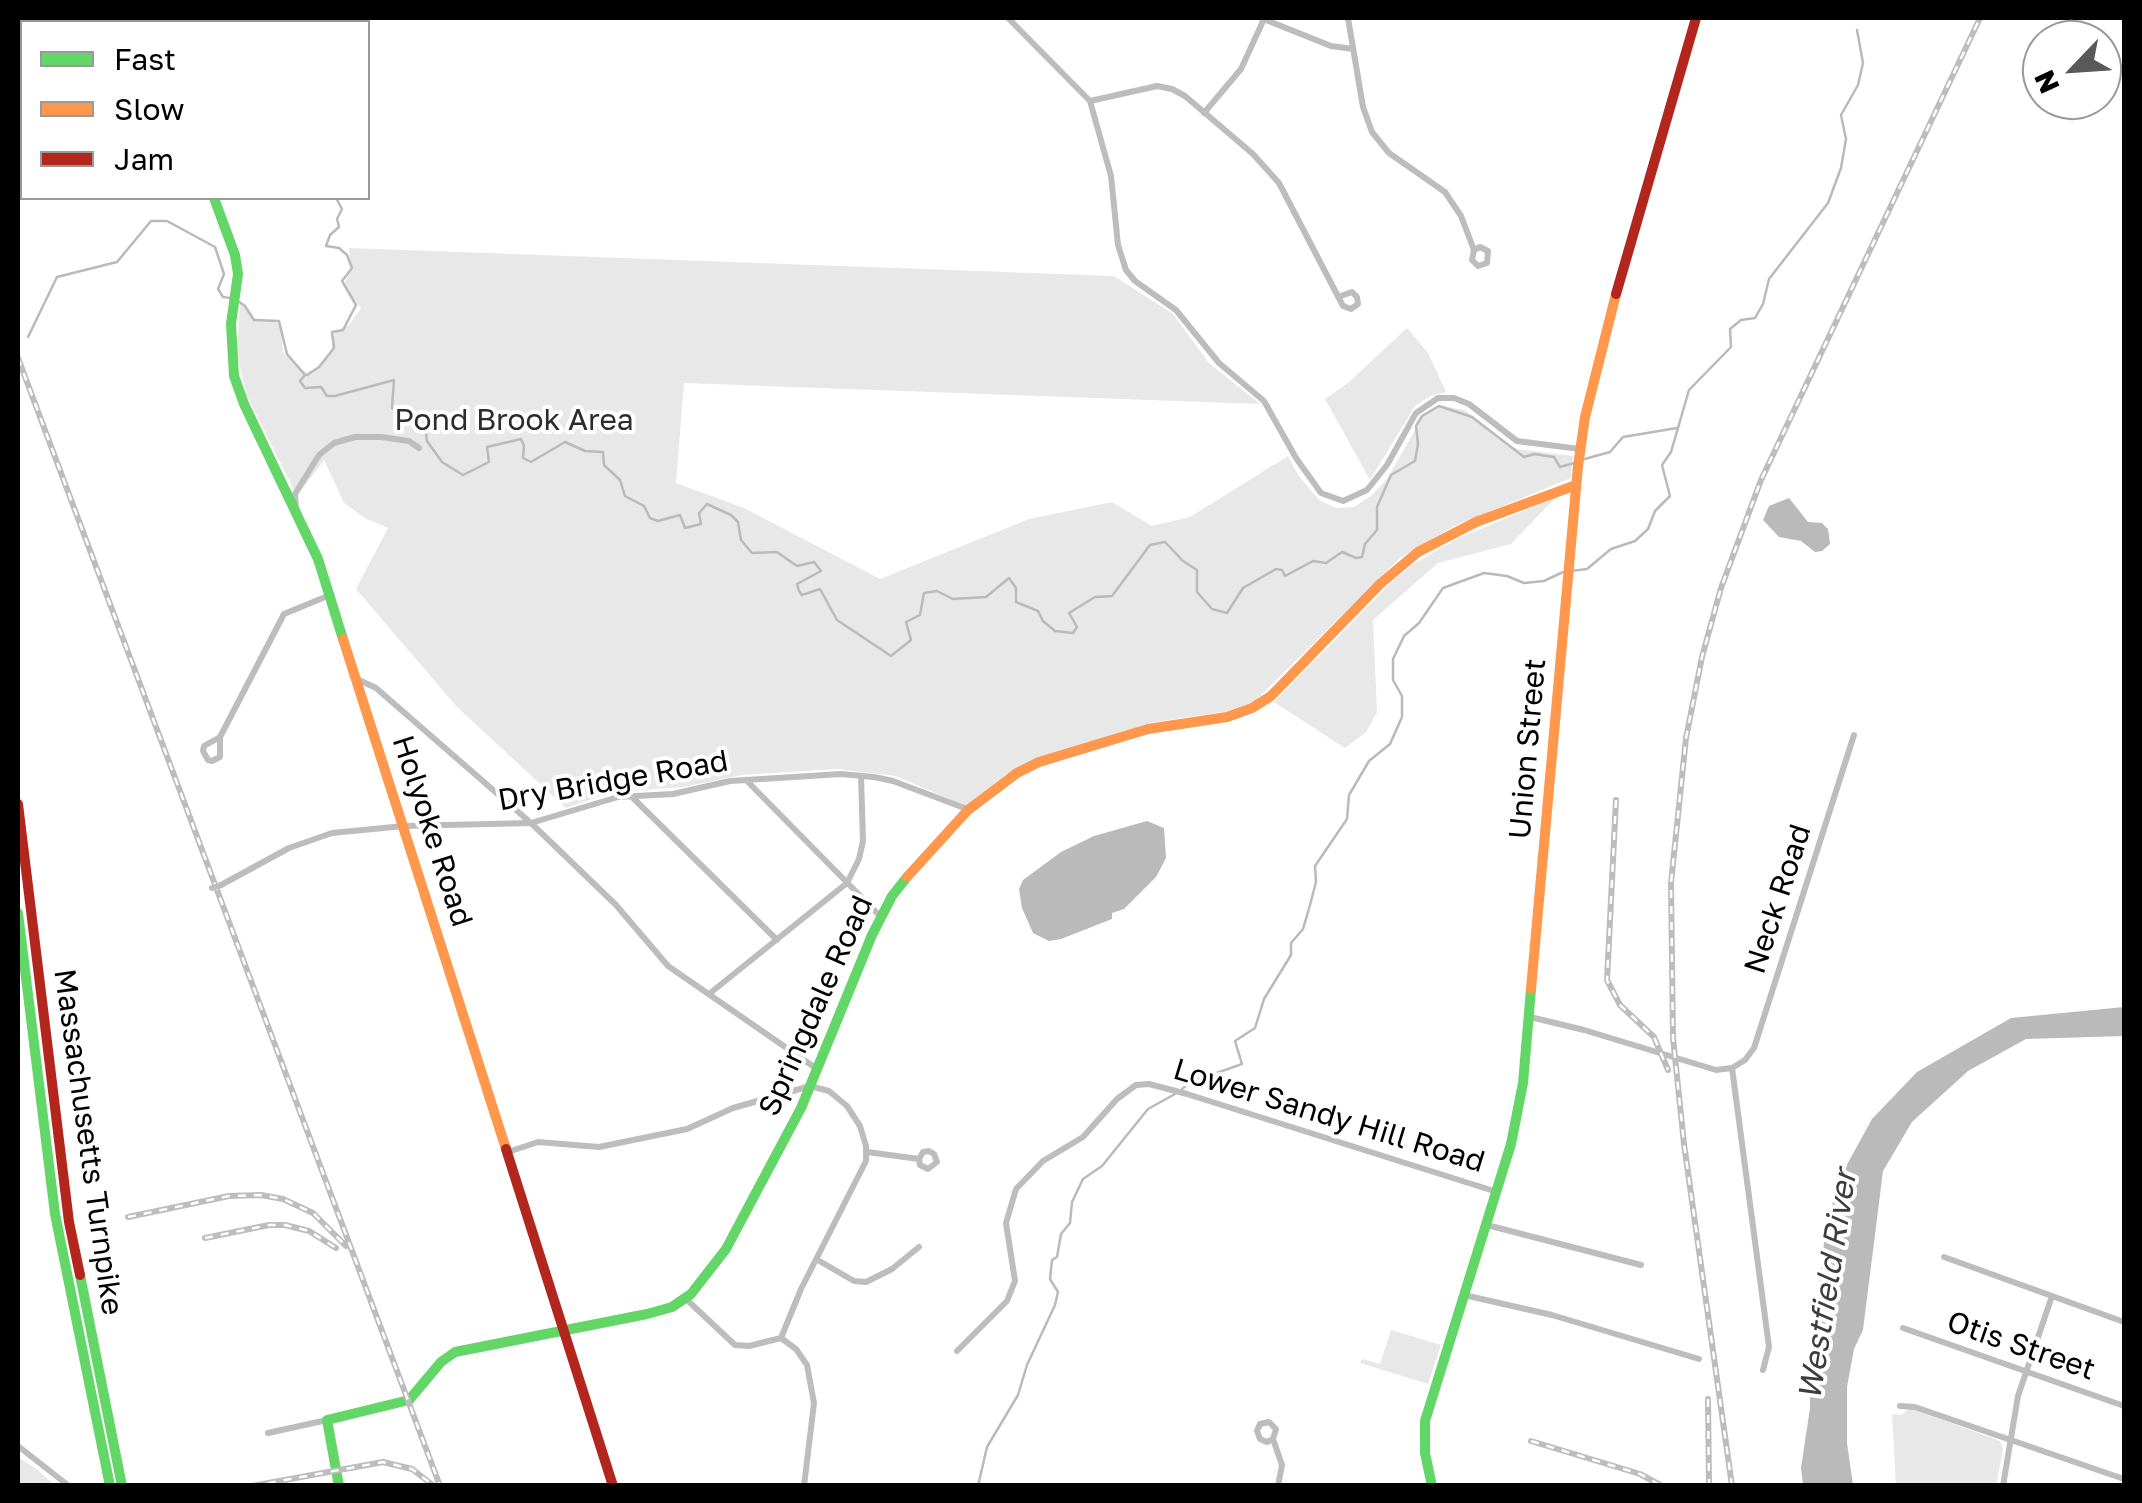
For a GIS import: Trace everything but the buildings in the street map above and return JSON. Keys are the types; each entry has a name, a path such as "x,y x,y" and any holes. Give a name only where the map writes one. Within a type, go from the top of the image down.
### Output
{"main road":[{"name":"Union Street","path":"1432,1486 1425,1453 1425,1421 1518,1116 1579,458 1610,314 1696,18"},
{"name":"Holyoke Road","path":"215,200 238,274 230,349 238,388 296,510 330,596 613,1486"},
{"name":"Springdale Road","path":"686,1299 726,1249 810,1086 881,916 903,880 968,810 1017,773 1039,762 1148,730 1228,717 1252,708 1271,696 1380,584 1418,552 1476,522 1576,485"},
{"name":"Massachusetts Turnpike","path":"18,804 60,1166 81,1292 122,1486"},
{"name":"Massachusetts Turnpike","path":"18,913 54,1214 110,1486"},
{"path":"339,1486 327,1420 409,1400 441,1362 455,1352 647,1314 686,1299"}],"street":[{"path":"1008,18 1090,101 1111,176 1118,245 1126,270 1134,281 1176,310 1220,362 1264,402 1321,492 1343,501 1367,490 1387,465 1416,414 1438,398 1454,398 1469,404 1517,441 1579,458"},
{"path":"1204,113 1242,69 1262,18 1324,44 1353,49"},
{"path":"1348,18 1362,107 1372,132 1389,153 1445,192 1461,216 1474,250"},
{"path":"1090,101 1162,86 1181,93 1253,154 1278,182 1338,297"},
{"path":"296,510 295,494 319,455 334,444 354,437 381,438 410,442 419,448"},
{"path":"220,737 284,614 330,596"},
{"path":"357,678 376,688 531,822 606,895 659,957 817,1069"},
{"name":"Neck Road","path":"1732,1068 1754,1048 1854,735"},
{"path":"710,994 847,883 863,841 861,776"},
{"name":"Dry Bridge Road","path":"212,888 281,852 327,834 404,826 531,822 630,795 673,794 746,780 861,776 893,781 968,810"},
{"path":"746,780 881,916"},
{"path":"630,795 777,940"},
{"path":"1530,1018 1584,1030 1699,1066 1732,1068 1769,1346 1764,1370"},
{"name":"Lower Sandy Hill Road","path":"957,1351 1007,1301 1015,1281 1006,1223 1016,1190 1043,1161 1098,1123 1136,1085 1187,1094 1497,1192"},
{"path":"508,1152 538,1142 599,1147 686,1129 733,1108 810,1086 830,1091 860,1126 867,1152 863,1170 816,1259 781,1338"},
{"path":"867,1152 919,1158"},
{"path":"1487,1225 1640,1265"},
{"path":"816,1259 854,1280 866,1282 892,1269 919,1246"},
{"path":"1944,1258 2124,1322"},
{"path":"1464,1295 1552,1315 1699,1359"},
{"path":"2003,1486 2025,1372 2052,1296"},
{"path":"686,1299 734,1346 781,1338"},
{"name":"Otis Street","path":"1902,1328 2124,1406"},
{"path":"781,1338 802,1358 812,1380 814,1403 804,1486"},
{"path":"1900,1406 1916,1407 2124,1479"},
{"path":"268,1433 327,1420"},
{"path":"1273,1439 1282,1462 1278,1486"},
{"path":"18,1446 69,1486"}],"green space":[{"name":"Pond Brook Area","path":"349,248 1114,276 1173,314 1209,363 1260,404 684,383 676,483 744,508 880,579 1029,519 1112,502 1152,526 1190,517 1288,456 1319,500 1336,508 1354,507 1387,479 1423,416 1442,406 1465,410 1497,438 1517,449 1573,456 1571,478 1454,526 1400,558 1255,701 1228,711 1150,723 1035,759 1004,776 965,806 896,776 837,769 741,775 684,787 613,792 566,808 457,707 356,589 388,528 344,503 324,460 297,496 247,396 237,354 240,302 254,318 273,320 281,326 283,352 308,374 331,351 335,332 349,325 361,308 343,286 351,270"},
{"path":"1407,328 1428,353 1446,392 1415,406 1370,480 1325,399"},
{"path":"1555,498 1511,544 1438,563 1373,620 1377,712 1366,732 1345,748 1274,702 1412,565 1459,538"},
{"path":"1391,1330 1441,1345 1428,1384 1360,1363 1362,1359 1380,1364"},
{"path":"1910,1408 2000,1441 2003,1449 1996,1485 1896,1485 1892,1414 1901,1415"},
{"path":"18,1457 38,1470 54,1485 18,1485"}],"water":[{"path":"1789,498 1808,522 1822,523 1828,529 1830,544 1822,551 1815,552 1801,541 1779,537 1763,520 1769,506"},
{"path":"1147,821 1164,828 1166,858 1156,877 1124,909 1112,913 1112,919 1061,939 1049,941 1033,933 1022,908 1019,889 1023,880 1061,852 1094,836"},
{"name":"Westfield River","path":"2124,1007 2124,1036 2026,1039 1968,1071 1912,1122 1883,1171 1863,1330 1854,1349 1847,1387 1847,1443 1853,1485 1803,1485 1810,1358 1825,1235 1838,1181 1872,1119 1917,1072 2011,1018"}],"waterway":[{"path":"1571,571 1587,569 1611,549 1635,541 1648,529 1655,511 1670,496 1662,465 1671,452 1689,390 1731,347 1730,329 1741,320 1755,318 1769,279 1828,203 1841,168 1846,139 1841,115 1858,85 1863,63 1857,30"},
{"path":"307,375 334,348 332,332 343,330 356,305 342,281 352,268 347,255 339,248 326,246 339,227 337,219 342,209 337,200"},
{"path":"28,337 57,277 117,262 151,221 167,221 215,247 224,274 218,289 223,297 230,298"},
{"path":"238,301 254,320 279,321 287,354 305,375 300,381 305,388 321,387 327,396 335,396 394,380 392,408 424,419 427,441 442,462 463,475 489,462 487,447 521,439 523,458 531,462 565,442 585,451 603,452 604,465 620,480 625,496 644,506 650,518 658,521 680,515 685,528 701,524 699,513 707,504 731,515 738,522 741,540 752,553 777,552 797,566 814,562 821,571 797,584 802,595 820,589 837,620 891,656 911,640 906,622 920,615 924,593 937,591 953,599 986,597 1009,578 1016,588 1016,602 1038,611 1055,631 1073,633 1077,627 1069,613 1095,597 1112,596 1150,545 1165,542 1197,570 1197,592 1212,609 1227,613 1243,588 1276,569 1285,576 1313,561 1326,563 1342,552 1362,557 1365,544 1377,530 1377,507 1391,475 1415,461 1416,426 1422,416 1439,406 1472,417 1524,457 1554,457 1560,467 1574,463"},
{"path":"1581,460 1610,452 1623,437 1677,428"},
{"path":"1182,1089 1242,1064 1235,1041 1255,1028 1264,999 1291,955 1291,943 1303,929 1316,882 1315,866 1347,819 1349,795 1369,761 1390,744 1402,717 1402,696 1393,680 1393,659 1404,636 1419,623 1443,588 1484,573 1524,583 1544,581 1563,572"},
{"path":"978,1486 987,1447 1018,1395 1027,1365 1055,1305 1058,1292 1050,1279 1052,1260 1057,1257 1061,1234 1070,1223 1072,1202 1083,1179 1102,1166 1148,1109 1175,1094"}],"railway":[{"path":"1732,1486 1673,1038 1671,883 1686,738 1721,588 1761,480 1980,18"},
{"path":"18,358 440,1486"},
{"path":"1616,800 1607,980 1620,1005 1654,1037 1668,1070"},
{"path":"128,1217 229,1196 261,1195 283,1199 313,1213 346,1246"},
{"path":"205,1238 285,1225 309,1231 336,1248"},
{"path":"1708,1399 1709,1486"},
{"path":"1531,1441 1640,1474 1662,1486"},
{"path":"252,1486 383,1462 412,1469 434,1486"}],"traffic: fast":[{"path":"122,18 126,20"},
{"path":"215,200 238,274 231,324 234,376 318,559 343,639"},
{"path":"339,1486 327,1420 409,1400 441,1362 455,1352 647,1314 672,1307 691,1294 726,1249 801,1108 872,935 892,896 907,877"},
{"path":"18,913 55,1214 110,1486"},
{"path":"1432,1486 1425,1453 1425,1421 1511,1144 1523,1083 1531,989"},
{"path":"80,1275 122,1486"}],"traffic: slow":[{"path":"1531,989 1578,466 1585,417 1616,294"},
{"path":"907,877 968,810 1017,773 1039,762 1148,729 1227,717 1252,708 1271,696 1380,584 1418,552 1476,522 1576,485"},
{"path":"343,639 506,1149"}],"traffic: jam":[{"path":"1616,294 1696,18"},
{"path":"18,804 69,1222 80,1275"},
{"path":"506,1149 613,1486"}]}
